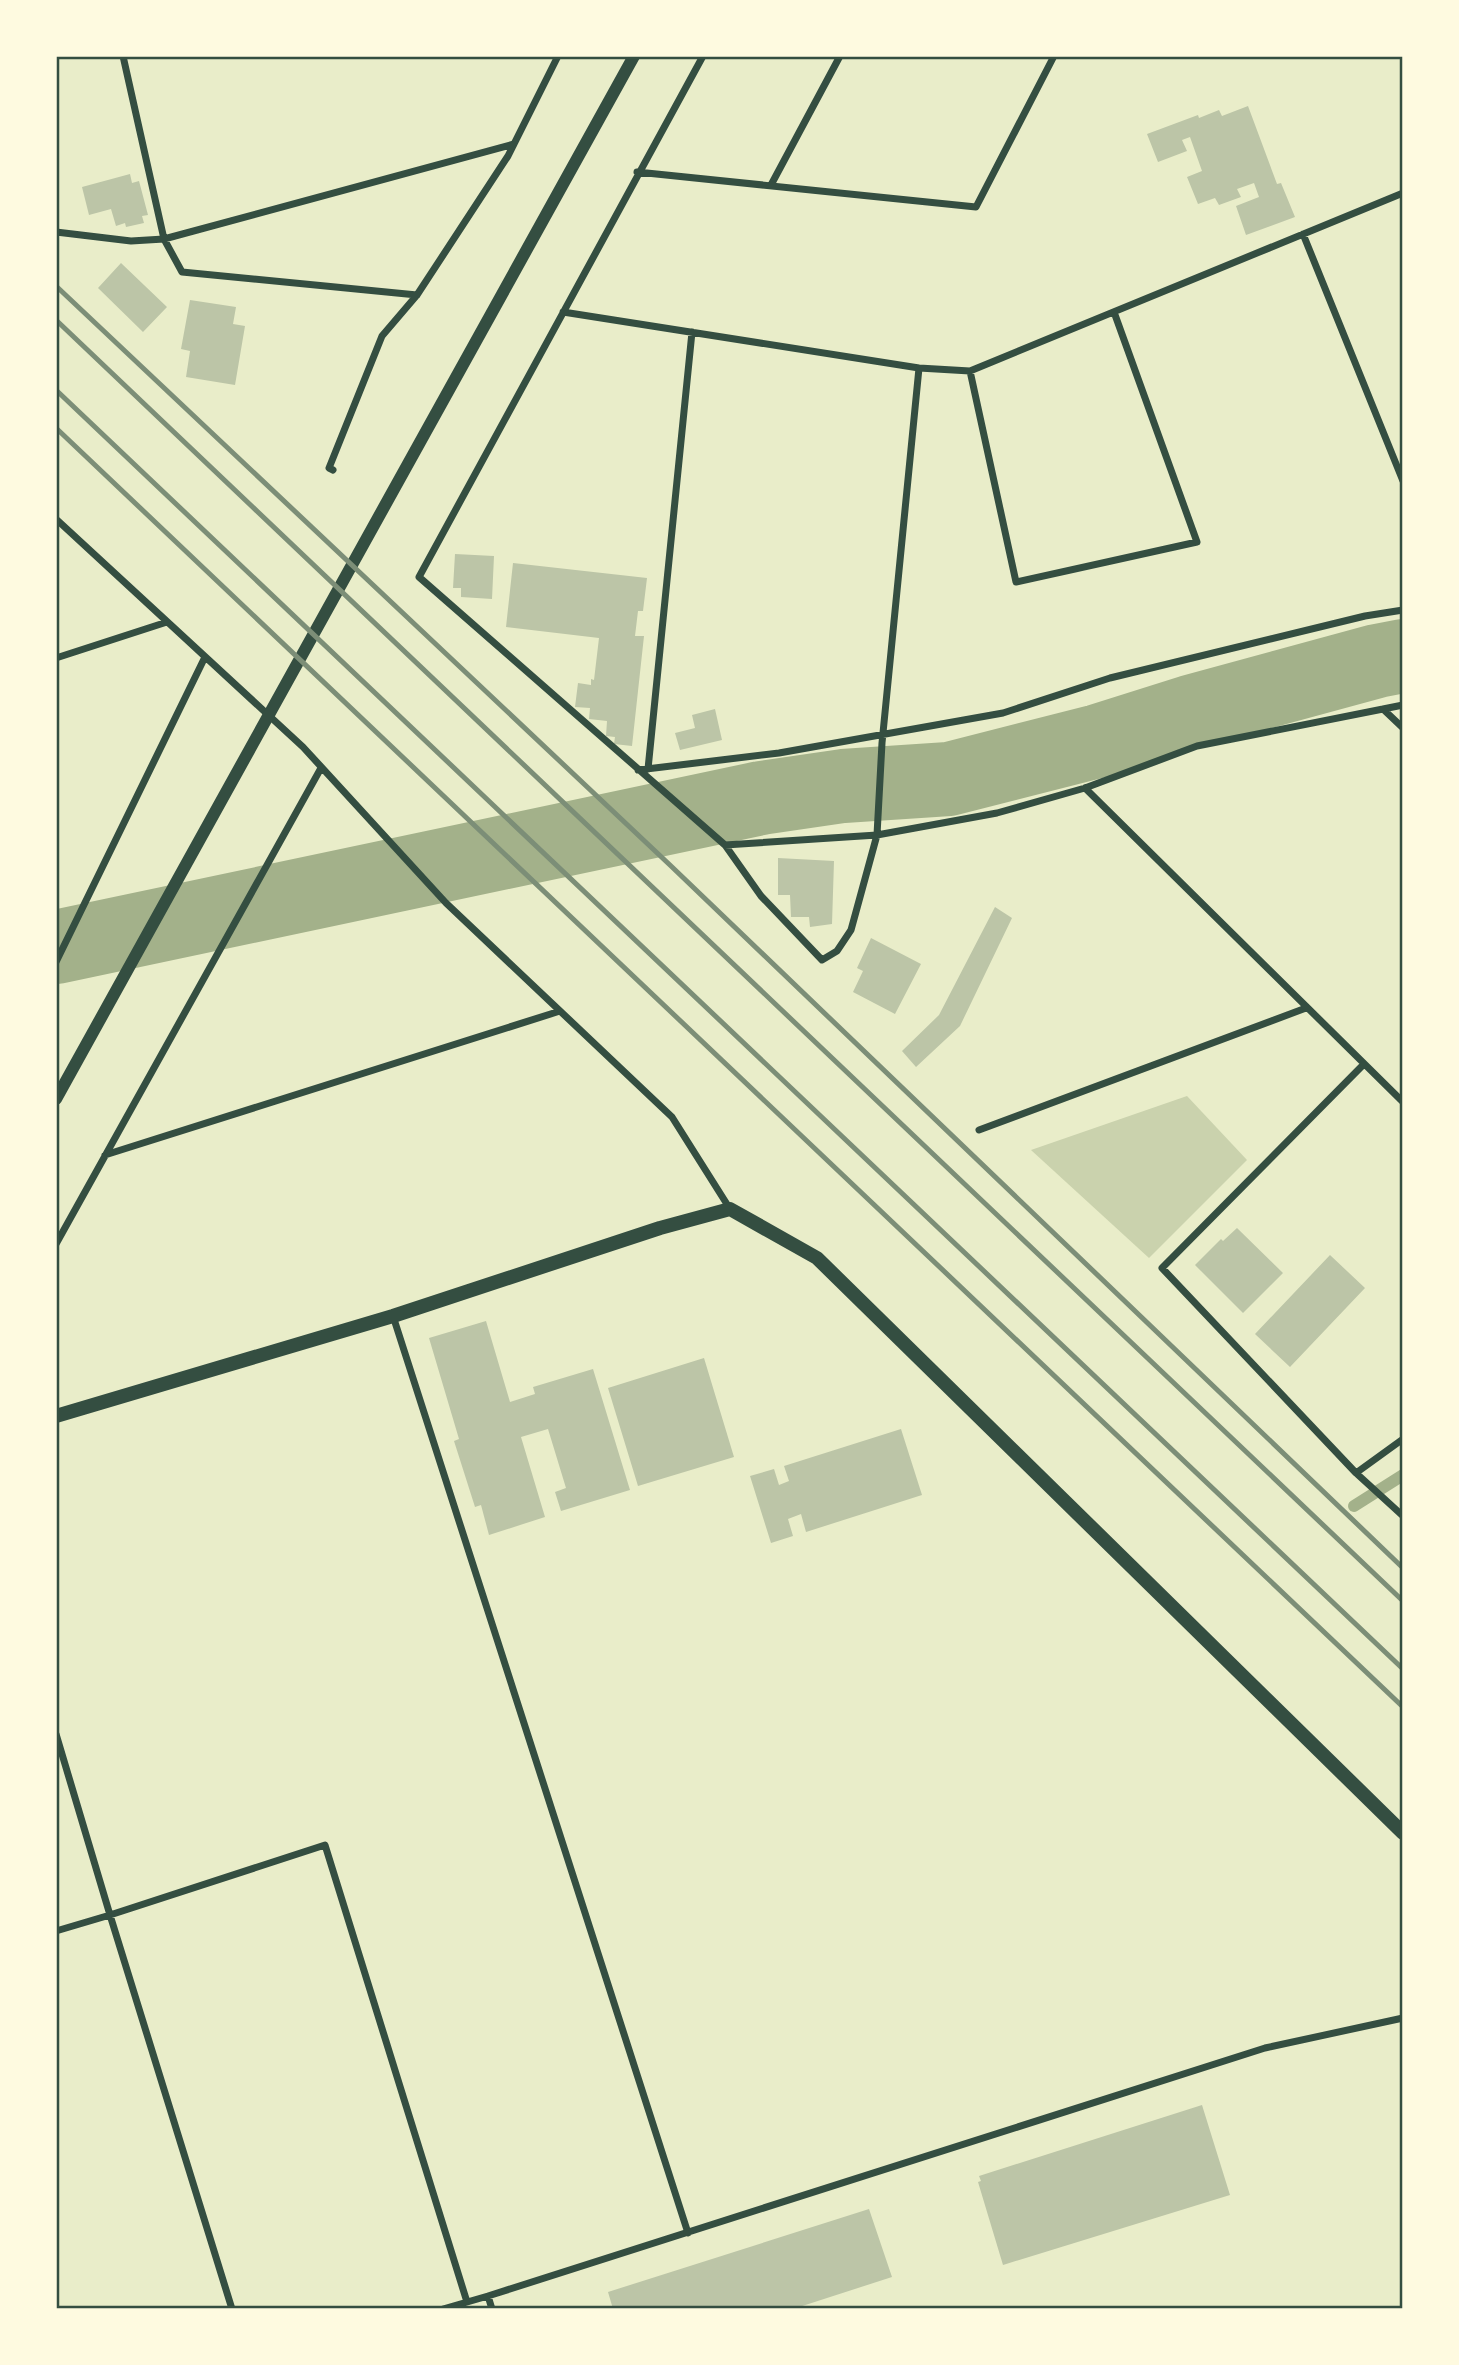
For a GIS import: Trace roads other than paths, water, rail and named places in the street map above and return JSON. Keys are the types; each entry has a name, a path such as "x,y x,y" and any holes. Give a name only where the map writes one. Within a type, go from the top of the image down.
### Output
{"main road":[{"path":"56,1416 393,1316 660,1228 730,1209 817,1258 1403,1833"}],"street":[{"path":"123,56 164,239 182,272 417,295"},
{"path":"333,470 329,468 382,336 417,295 508,156 558,56"},
{"path":"56,1099 634,56"},
{"path":"703,56 442,530 419,577 725,845 761,897 822,960 837,951 851,930 877,835 882,743 919,368"},
{"path":"771,185 840,56"},
{"path":"638,172 976,207 1054,56"},
{"path":"56,232 131,241 164,239 514,144"},
{"path":"563,312 919,368 970,371 1403,193"},
{"path":"1303,234 1403,481"},
{"path":"970,371 1016,582 1198,542 1114,312"},
{"path":"648,769 692,332"},
{"path":"56,519 303,747 446,903 673,1117 730,1209"},
{"path":"637,770 779,753 1003,713 1122,675 1366,616 1403,610"},
{"path":"56,658 167,622"},
{"path":"56,962 205,657"},
{"path":"725,845 877,835 998,813 1085,788 1197,746 1403,705"},
{"path":"1383,709 1403,728"},
{"path":"56,1244 321,768"},
{"path":"1085,788 1403,1102"},
{"path":"979,1130 1306,1008"},
{"path":"105,1155 560,1011"},
{"path":"1363,1065 1162,1268 1356,1473 1403,1516"},
{"path":"393,1316 688,2233"},
{"path":"1356,1473 1403,1439"},
{"path":"56,1734 232,2309"},
{"path":"56,1931 325,1845 467,2302"},
{"path":"443,2309 1265,2048 1403,2018"},
{"path":"488,2296 492,2309"}],"waterway":[{"path":"56,947 761,798 843,786 949,779 1098,741 1190,712 1403,656"},
{"path":"1354,1506 1403,1475"}],"railway":[{"path":"56,286 671,866 1403,1568"},
{"path":"56,320 1403,1601"},
{"path":"56,390 1403,1669"},
{"path":"56,428 1403,1707"}]}
